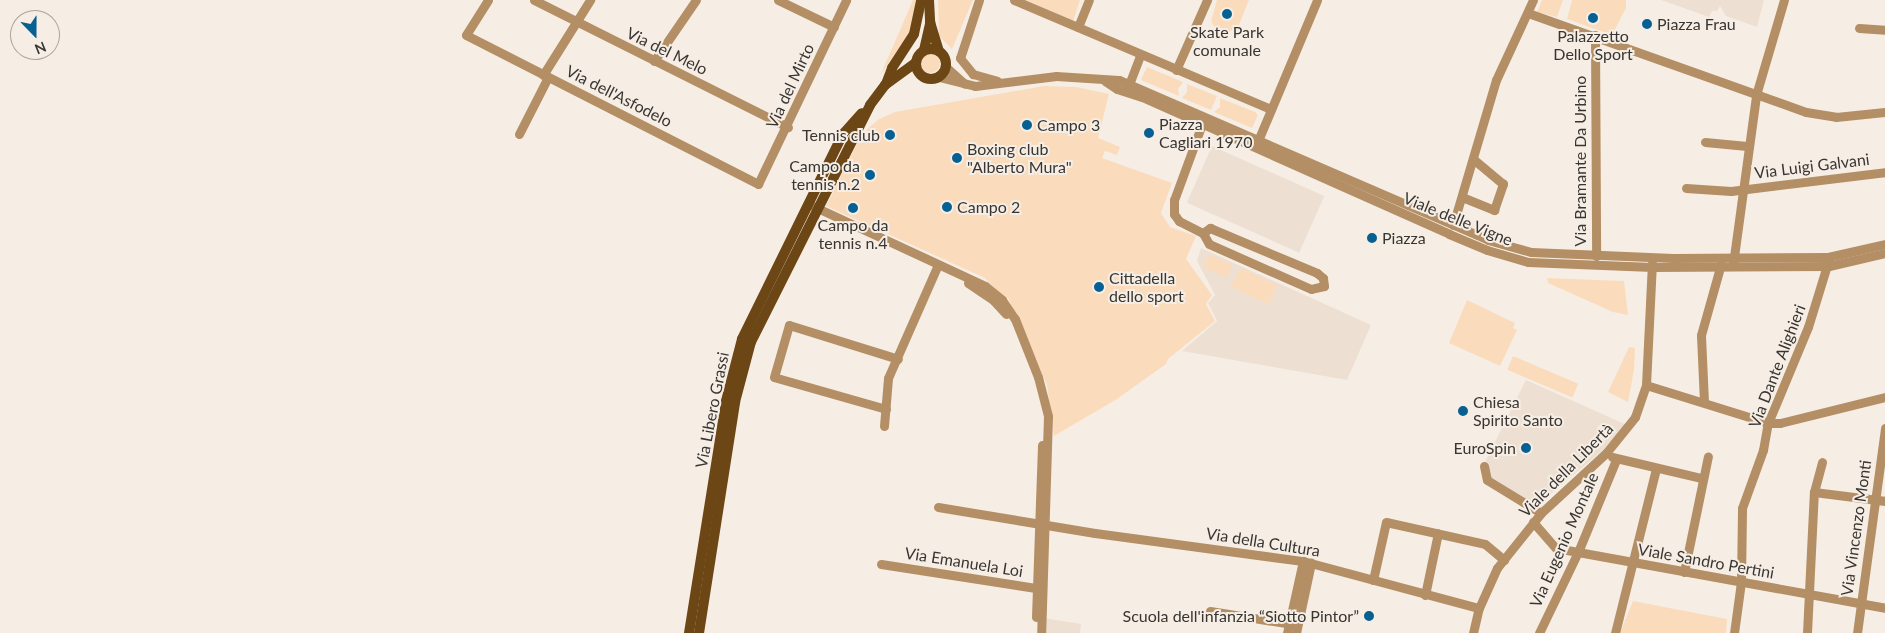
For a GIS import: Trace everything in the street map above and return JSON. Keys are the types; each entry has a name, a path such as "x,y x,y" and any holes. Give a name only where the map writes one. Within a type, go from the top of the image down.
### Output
{"main road":[{"path":"917,68 926,79 939,77 946,67 944,56 938,50 930,22 927,1"},
{"path":"885,85 892,68 914,34 927,1"},
{"path":"917,68 924,50 930,22"},
{"path":"924,50 938,50"},
{"path":"885,85 900,73 917,68"},
{"name":"Via Libero Grassi","path":"699,633 741,373 751,342 812,208 843,134 870,106 885,85"},
{"name":"Via Libero Grassi","path":"689,633 732,370 742,338 812,208"}],"street":[{"name":"Via dell'Asfodelo","path":"488,0 466,35 758,184"},
{"name":"Via del Melo","path":"534,0 574,22 788,127"},
{"path":"519,134 574,22 590,0"},
{"path":"654,61 696,0"},
{"path":"778,0 834,27"},
{"name":"Via del Mirto","path":"758,184 788,127 846,0"},
{"path":"979,0 960,58 973,74 1002,81"},
{"path":"1014,0 1271,109"},
{"path":"1078,27 1089,0"},
{"path":"1176,70 1207,0"},
{"path":"1257,143 1317,0"},
{"path":"1453,225 1496,80 1520,24 1528,13 1533,0"},
{"path":"1733,263 1747,146 1756,95 1784,0"},
{"path":"1528,13 1595,35 1806,112 1836,117 1885,112"},
{"path":"1859,28 1885,30"},
{"name":"Via Bramante Da Urbino","path":"1595,35 1596,256"},
{"path":"1128,88 1140,55"},
{"path":"946,67 965,84"},
{"name":"Viale delle Vigne","path":"939,77 965,84 985,86 1002,81 1056,76 1106,81 1128,88 1488,240 1530,252 1652,262"},
{"name":"Viale delle Vigne","path":"1128,88 1202,124 1257,143 1486,250 1528,262 1721,264 1828,261 1885,253"},
{"path":"1202,124 1174,200 1174,214 1180,221 1202,233 1209,244 1311,289 1324,286 1323,278 1317,273 1218,229 1210,228 1202,233"},
{"path":"1705,142 1747,146"},
{"path":"1462,197 1494,210 1502,184 1473,159"},
{"name":"Via Luigi Galvani","path":"1686,188 1743,190 1885,172"},
{"path":"812,208 966,280 993,300 1008,316 1036,380 1048,424 1042,523 1041,633"},
{"name":"Viale delle Vigne","path":"1828,261 1885,244"},
{"path":"909,253 937,268 966,280"},
{"name":"Via Dante Alighieri","path":"1734,633 1741,582 1742,508 1763,450 1768,423 1808,328 1828,261"},
{"name":"Viale della Libertà","path":"1474,633 1479,608 1504,560 1541,513 1584,470 1606,453 1630,427 1646,385 1652,262"},
{"path":"1704,402 1701,335 1721,264"},
{"path":"884,426 888,378 937,268"},
{"path":"886,409 774,377 789,325 898,359"},
{"path":"1646,385 1768,423 1780,423 1885,397"},
{"name":"Via Vincenzo Monti","path":"1857,633 1885,428"},
{"path":"1606,453 1616,460 1701,478"},
{"path":"1684,572 1701,478 1708,456"},
{"name":"Via Eugenio Montale","path":"1539,633 1578,552 1616,460"},
{"path":"1807,633 1811,595 1814,492 1822,462"},
{"path":"1484,466 1487,480 1541,513"},
{"path":"1616,633 1656,468"},
{"path":"1814,492 1885,501"},
{"name":"Via della Cultura","path":"938,507 1307,562 1479,608"},
{"path":"1373,580 1386,522 1485,544 1504,560"},
{"name":"Viale Sandro Pertini","path":"1533,522 1556,548 1885,608"},
{"path":"1425,594 1438,533"},
{"path":"1210,611 1292,629 1307,562"},
{"name":"Via Emanuela Loi","path":"881,564 1040,589"},
{"path":"1035,633 1040,589"}],"shaded area":[{"path":"913,0 916,0 916,10 912,29 880,76"},
{"path":"938,0 973,0 952,49 939,36"},
{"path":"1026,0 1080,0 1073,21"},
{"name":"Skate Park comunale","path":"1217,0 1249,0 1239,25 1229,32 1216,30 1211,21"},
{"path":"1542,0 1563,0 1557,17 1537,12"},
{"name":"Palazzetto Dello Sport","path":"1572,0 1626,0 1626,8 1612,35 1567,19"},
{"path":"1661,0 1764,0 1757,27 1726,16 1720,6 1717,11 1712,11 1709,17"},
{"path":"926,53 934,53 940,59 940,67 934,73 926,73 920,67 920,59"},
{"path":"1147,67 1183,82 1178,89 1179,96 1141,80"},
{"path":"1187,84 1217,96 1211,110 1182,98 1187,92"},
{"path":"1044,86 1076,87 1109,94 1098,138 1120,147 1117,155 1105,151 1102,158 1172,183 1161,213 1170,227 1196,236 1186,259 1212,295 1206,304 1215,321 1168,359 1166,364 1117,399 1054,436 1047,385 1008,298 997,293 985,278 826,206 862,134 879,119 895,112"},
{"path":"1220,98 1255,112 1258,115 1252,128 1214,112 1220,107"},
{"path":"1212,146 1324,196 1299,253 1187,203"},
{"path":"1201,248 1371,325 1347,380 1182,351 1217,321 1208,303 1215,295 1197,261"},
{"path":"1209,254 1233,265 1227,278 1203,267"},
{"path":"1240,268 1277,285 1268,304 1231,287"},
{"path":"1547,278 1624,281 1628,315 1613,312 1548,283"},
{"path":"1467,300 1515,323 1513,328 1517,330 1500,366 1449,343"},
{"path":"1629,347 1635,348 1634,370 1628,402 1608,392"},
{"path":"1513,356 1578,384 1572,398 1507,370"},
{"path":"1526,380 1627,425 1602,451 1533,509 1492,483 1484,464"},
{"path":"1633,601 1727,619 1726,633 1620,633"},
{"path":"1044,618 1081,624 1080,633 1043,633"}],"place":[{"name":"Skate Park comunale","path":"1227,14"},
{"name":"Palazzetto Dello Sport","path":"1593,18"},
{"name":"Piazza Frau","path":"1647,24"},
{"name":"Campo 3","path":"1027,125"},
{"name":"Piazza Cagliari 1970","path":"1149,133"},
{"name":"Tennis club","path":"890,135"},
{"name":"Boxing club \"Alberto Mura\"","path":"957,158"},
{"name":"Campo da tennis n.2","path":"870,175"},
{"name":"Campo 2","path":"947,207"},
{"name":"Campo da tennis n.4","path":"853,208"},
{"name":"Piazza","path":"1372,238"},
{"name":"Cittadella dello sport","path":"1099,287"},
{"name":"Chiesa Spirito Santo","path":"1463,411"},
{"name":"EuroSpin","path":"1526,448"},
{"name":"Scuola dell'infanzia “Siotto Pintor”","path":"1369,616"}]}
